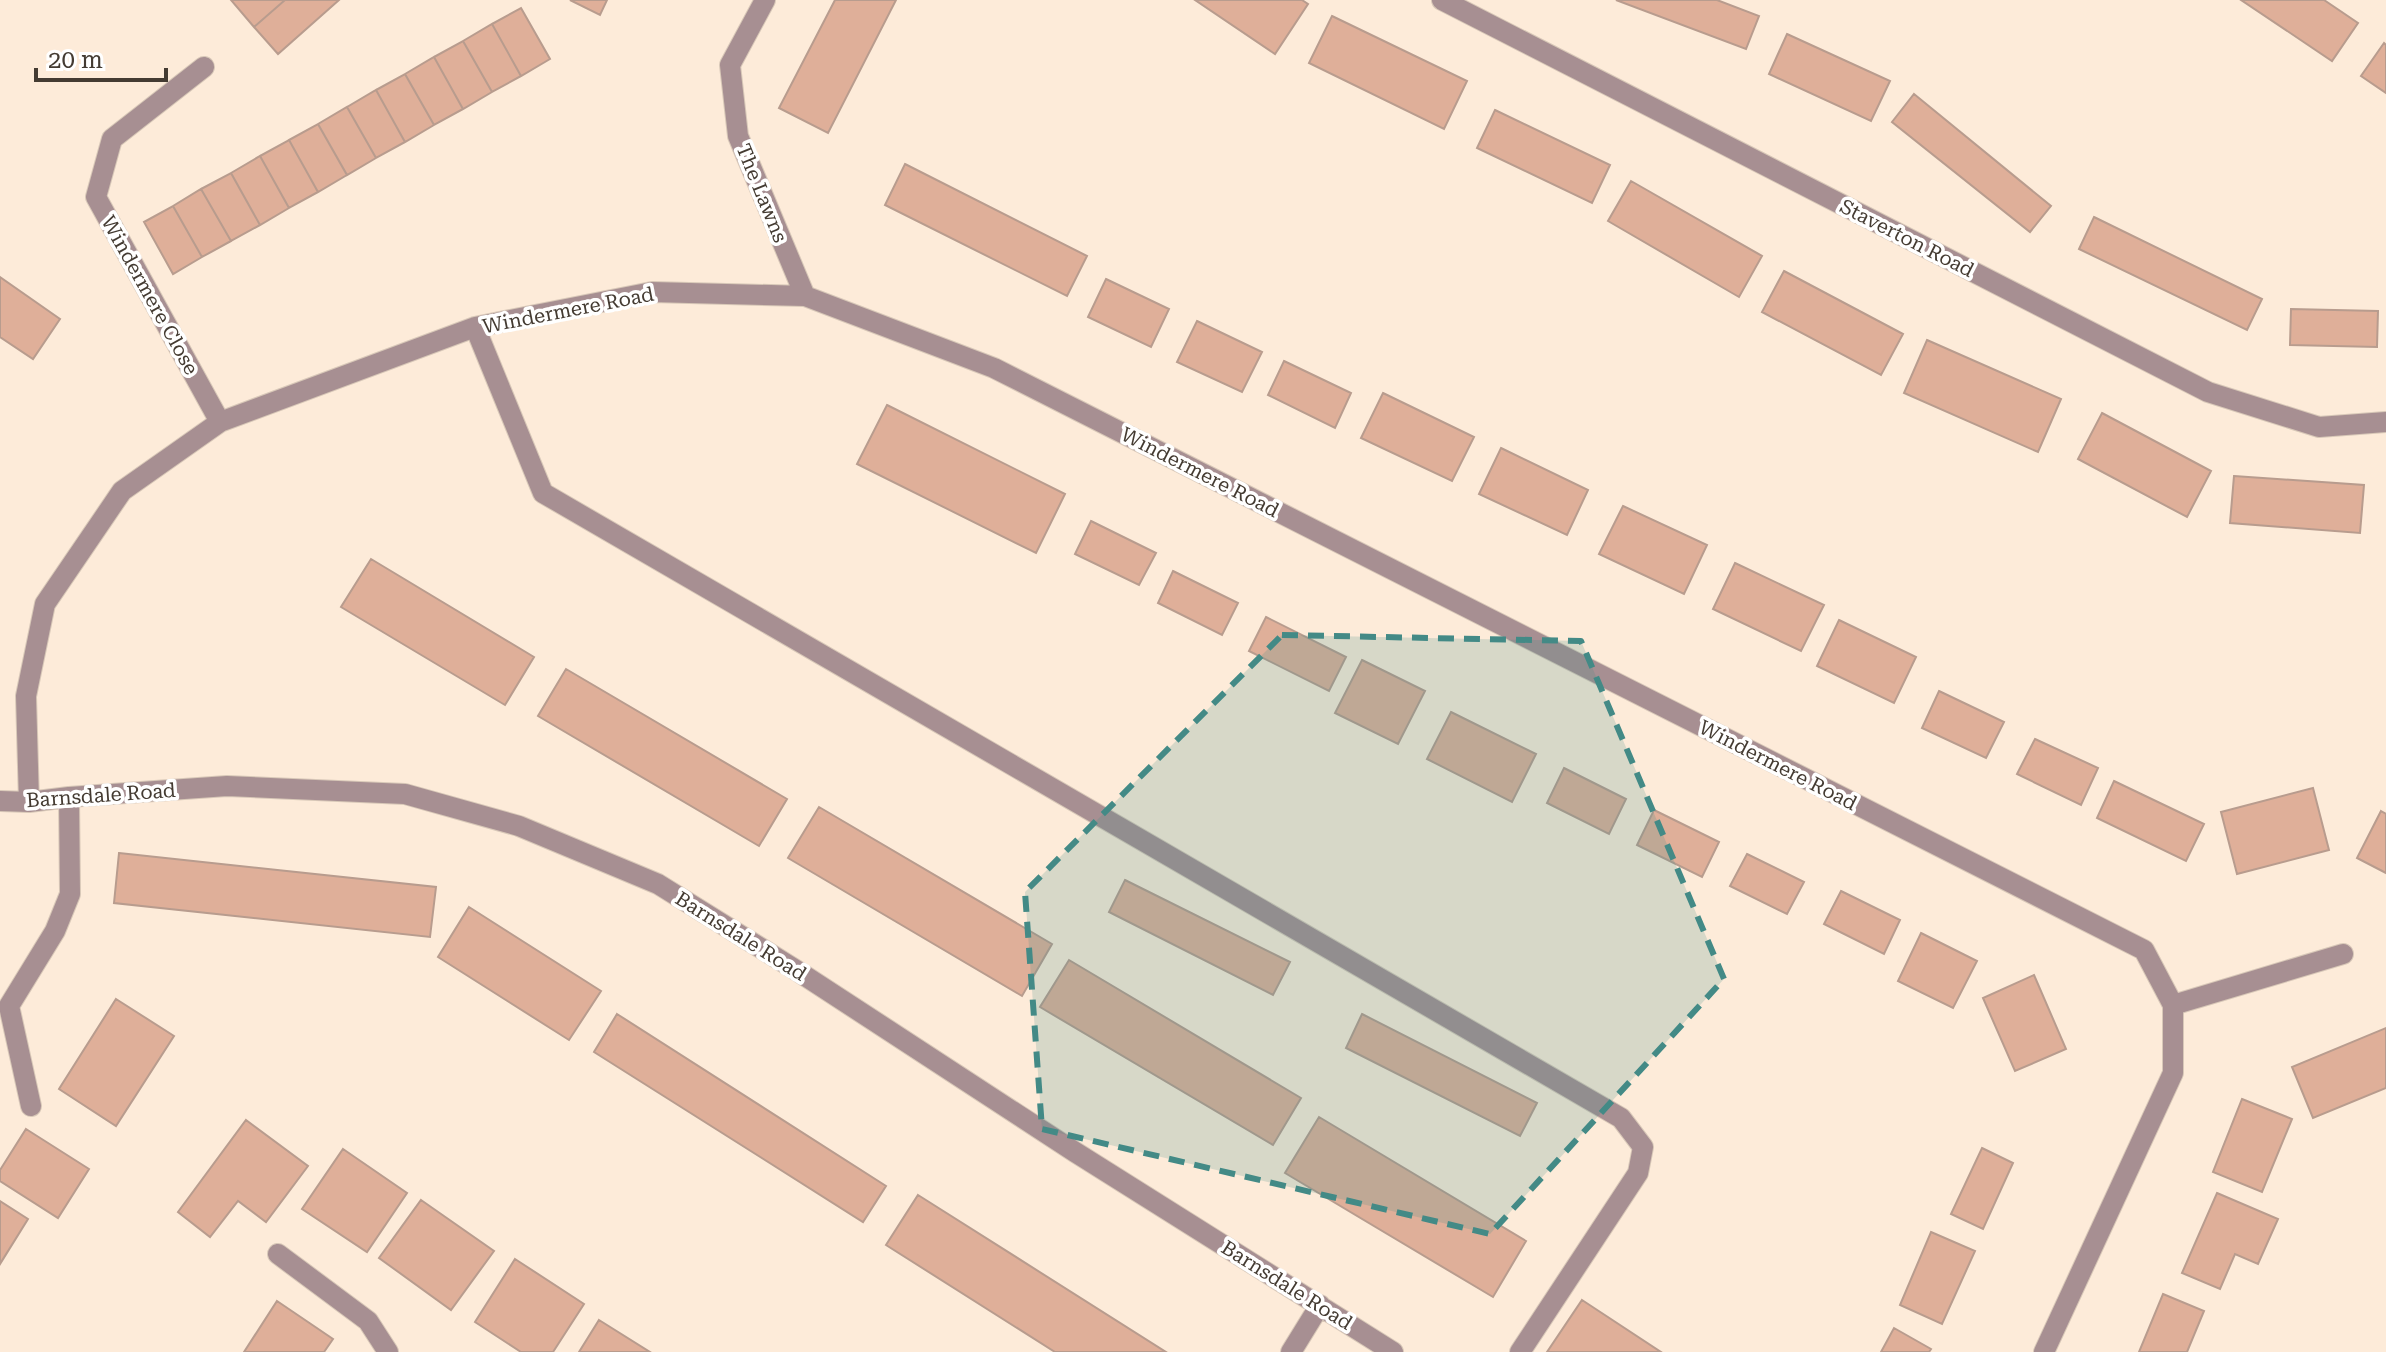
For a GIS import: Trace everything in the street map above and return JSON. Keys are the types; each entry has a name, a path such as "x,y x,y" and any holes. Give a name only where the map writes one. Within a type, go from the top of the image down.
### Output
{"street":[{"name":"The Lawns","path":"765,0 730,65 738,136 805,296"},
{"name":"Staverton Road","path":"1442,0 2208,392 2319,427 2386,422"},
{"name":"Windermere Close","path":"204,67 112,139 96,197 220,422"},
{"name":"Windermere Road","path":"29,802 26,696 45,604 122,491 220,422 475,327 652,292 805,296 994,368 2144,950 2173,1005 2173,1073 2044,1352"},
{"path":"475,327 543,493 1621,1118 1643,1147 1638,1173 1520,1352"},
{"name":"Barnsdale Road","path":"0,801 29,802 227,786 405,794 519,826 658,884 1393,1352"},
{"path":"31,1106 9,1006 55,931 70,894 69,797"},
{"path":"2173,1005 2343,954"},
{"path":"278,1254 368,1321 388,1352"},
{"path":"1291,1352 1320,1305"}],"highlighted area":[{"path":"1282,635 1581,641 1724,979 1490,1234 1042,1129 1025,892"}],"building":[{"path":"231,0 285,0 254,27"},
{"path":"285,0 339,0 278,54 254,27"},
{"path":"570,0 607,0 600,15"},
{"path":"835,0 896,0 828,133 779,108"},
{"path":"1195,0 1302,0 1308,4 1275,54"},
{"path":"1616,0 1717,0 1759,16 1746,49"},
{"path":"2241,0 2324,0 2358,23 2332,61"},
{"path":"521,8 550,59 521,76 492,24"},
{"path":"1332,16 1467,81 1444,129 1309,63"},
{"path":"492,24 521,76 492,92 463,41"},
{"path":"1787,34 1890,81 1871,121 1769,74"},
{"path":"463,41 492,92 463,109 434,57"},
{"path":"2384,43 2386,45 2386,93 2361,76"},
{"path":"434,57 463,109 434,125 405,74"},
{"path":"405,74 434,125 405,142 376,90"},
{"path":"376,90 405,142 376,158 347,107"},
{"path":"1914,94 2051,206 2030,232 1892,122"},
{"path":"347,107 376,158 347,175 318,124"},
{"path":"1495,110 1610,165 1592,203 1477,148"},
{"path":"318,124 347,175 318,192 289,140"},
{"path":"289,140 318,192 289,208 260,156"},
{"path":"260,156 289,208 260,225 231,173"},
{"path":"905,164 1087,256 1067,296 885,205"},
{"path":"231,173 260,225 231,241 201,189"},
{"path":"1631,181 1762,256 1739,297 1608,221"},
{"path":"201,189 231,241 202,257 173,206"},
{"path":"173,206 202,257 173,274 144,222"},
{"path":"2094,217 2262,299 2247,330 2079,249"},
{"path":"1784,271 1903,334 1881,375 1762,312"},
{"path":"0,277 60,319 33,359 0,337"},
{"path":"1106,279 1169,309 1151,347 1088,317"},
{"path":"2291,309 2378,311 2377,347 2290,345"},
{"path":"1197,321 1262,352 1242,392 1177,362"},
{"path":"1927,340 2061,399 2038,452 1904,393"},
{"path":"1284,361 1351,393 1335,428 1268,395"},
{"path":"1383,393 1474,437 1452,481 1361,438"},
{"path":"887,405 1065,494 1036,553 857,464"},
{"path":"2102,413 2211,471 2187,517 2078,459"},
{"path":"1501,448 1588,490 1567,535 1479,494"},
{"path":"2234,476 2364,485 2360,533 2230,523"},
{"path":"1623,506 1707,545 1684,594 1599,554"},
{"path":"1091,521 1156,553 1139,585 1075,554"},
{"path":"371,559 534,657 505,705 341,607"},
{"path":"1735,563 1824,605 1801,651 1713,609"},
{"path":"1173,571 1238,603 1222,635 1158,603"},
{"path":"1266,617 1346,657 1329,691 1249,651"},
{"path":"1839,620 1916,657 1894,703 1817,666"},
{"path":"1362,660 1425,691 1398,744 1335,713"},
{"path":"566,669 787,799 759,846 538,716"},
{"path":"1939,691 2004,722 1986,758 1922,728"},
{"path":"1451,712 1536,754 1512,802 1427,759"},
{"path":"2035,739 2098,768 2081,805 2017,774"},
{"path":"1564,768 1626,799 1609,834 1547,803"},
{"path":"2114,781 2204,824 2186,861 2097,818"},
{"path":"2313,788 2329,850 2237,874 2221,812"},
{"path":"819,807 1052,944 1022,996 788,858"},
{"path":"1654,810 1719,842 1702,877 1637,845"},
{"path":"2381,811 2386,814 2386,873 2357,858"},
{"path":"119,853 436,887 430,937 114,903"},
{"path":"1747,854 1804,882 1787,914 1730,886"},
{"path":"1125,880 1290,962 1273,995 1109,912"},
{"path":"1841,891 1900,920 1884,954 1824,924"},
{"path":"469,907 601,991 569,1040 438,957"},
{"path":"1921,933 1977,961 1953,1008 1898,981"},
{"path":"1069,960 1301,1098 1273,1145 1040,1007"},
{"path":"2034,975 2066,1049 2015,1071 1983,998"},
{"path":"116,999 174,1036 116,1126 59,1089"},
{"path":"617,1014 886,1186 863,1222 594,1052"},
{"path":"1362,1014 1537,1103 1520,1136 1346,1048"},
{"path":"2386,1028 2386,1088 2313,1118 2292,1067"},
{"path":"2242,1099 2292,1119 2262,1192 2213,1172"},
{"path":"1319,1117 1526,1241 1493,1297 1285,1173"},
{"path":"246,1120 308,1166 266,1222 238,1201 210,1237 178,1212"},
{"path":"26,1129 89,1169 58,1218 0,1181 0,1170"},
{"path":"1982,1148 2013,1163 1983,1229 1951,1214"},
{"path":"343,1149 407,1193 367,1252 302,1209"},
{"path":"2217,1193 2278,1219 2258,1264 2235,1254 2220,1289 2182,1273"},
{"path":"918,1195 1166,1352 1055,1352 886,1245"},
{"path":"421,1200 494,1251 451,1310 379,1258"},
{"path":"0,1201 28,1219 0,1264"},
{"path":"1931,1232 1975,1251 1942,1324 1900,1305"},
{"path":"515,1259 584,1304 553,1352 521,1352 475,1322"},
{"path":"2163,1294 2204,1311 2187,1352 2139,1352"},
{"path":"1582,1300 1661,1352 1547,1352"},
{"path":"277,1301 333,1339 324,1352 244,1352"},
{"path":"599,1320 650,1352 579,1352"},
{"path":"1894,1328 1931,1349 1929,1352 1881,1352"}]}
